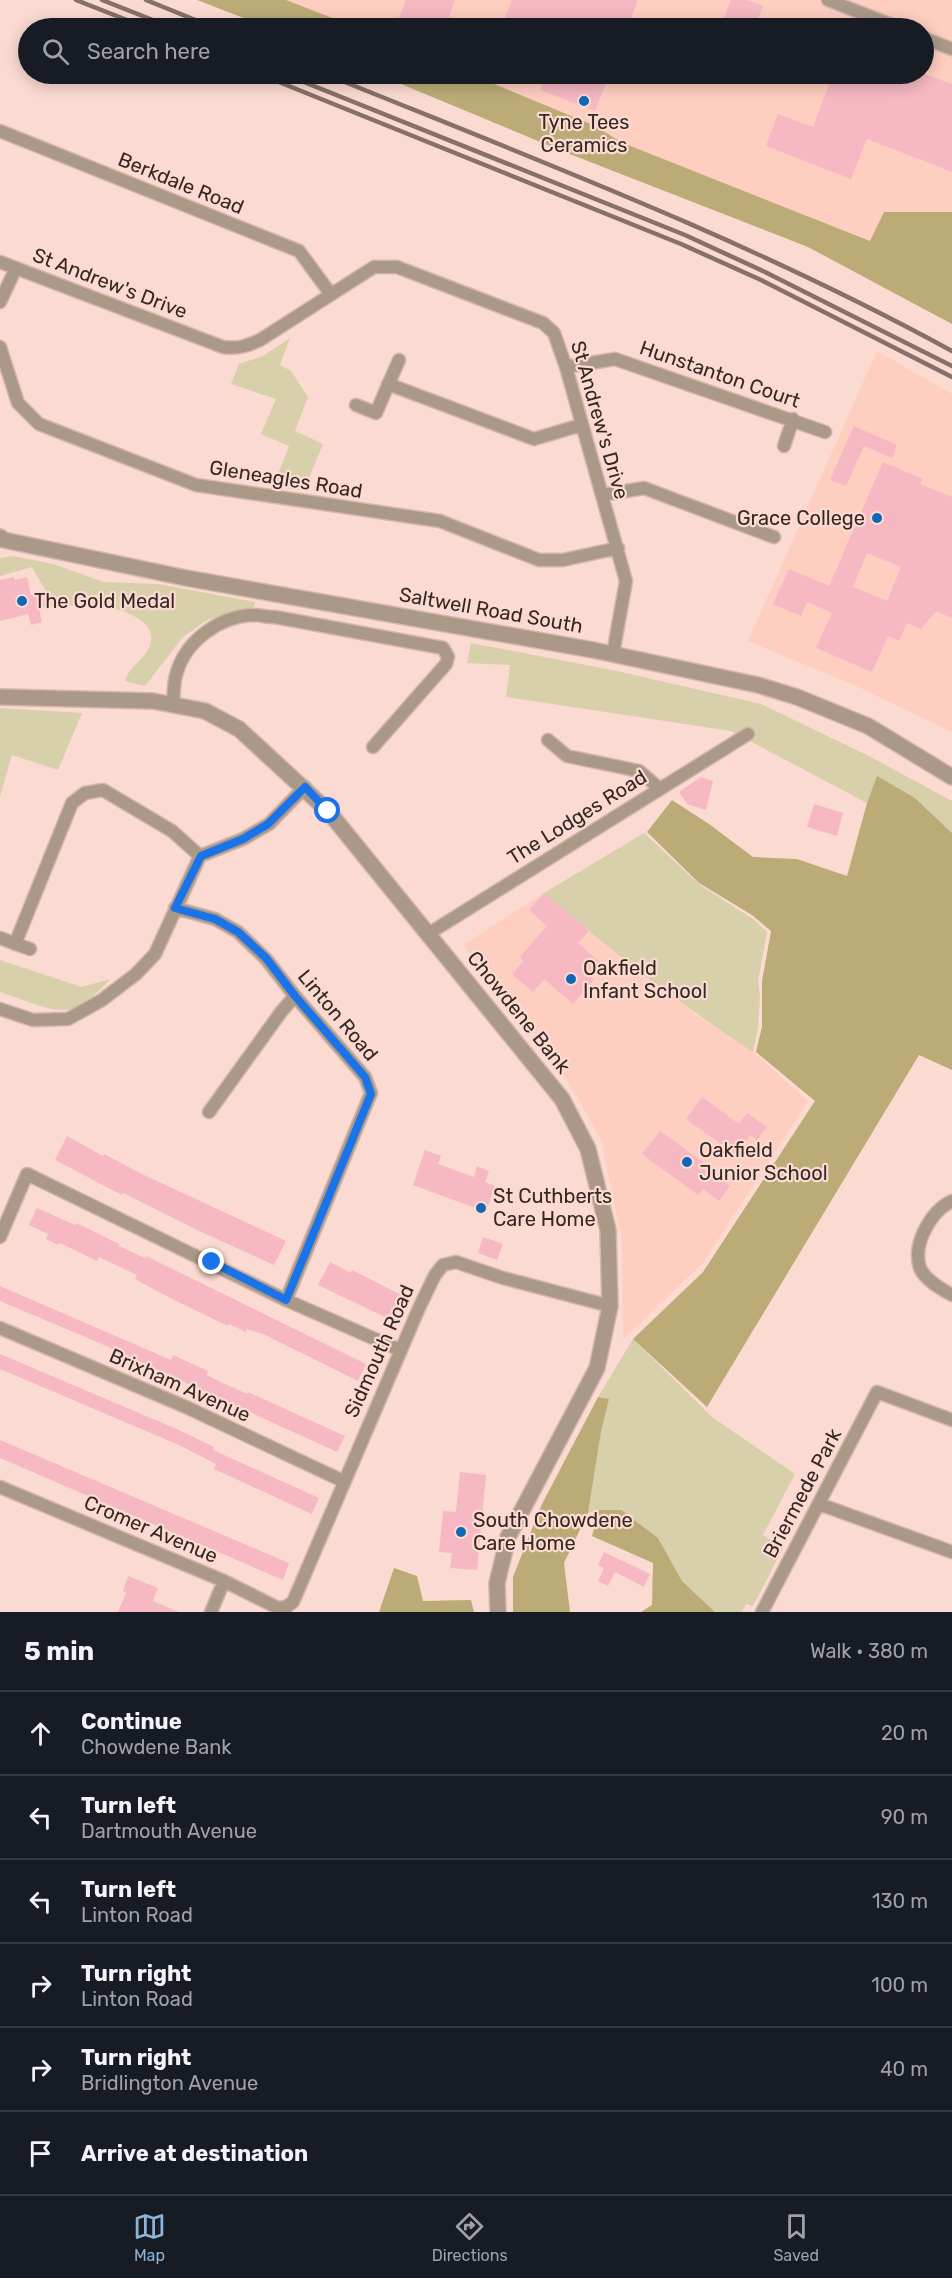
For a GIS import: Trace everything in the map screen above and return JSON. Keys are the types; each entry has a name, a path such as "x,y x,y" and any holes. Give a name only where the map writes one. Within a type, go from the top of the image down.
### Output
{"street":[{"path":"828,0 874,18"},
{"path":"934,42 952,49"},
{"name":"Berkdale Road","path":"0,131 299,251 330,293"},
{"name":"St Andrew's Drive","path":"0,262 223,347 246,347 260,340 330,293 374,267 397,267 543,323 555,333 566,367 626,581 613,654"},
{"path":"0,302 16,268"},
{"name":"Gleneagles Road","path":"0,347 18,403 39,424 196,485 440,521 539,560 564,560 618,548"},
{"name":"Hunstanton Court","path":"566,367 615,359 825,432"},
{"path":"356,405 376,413 399,360"},
{"path":"388,384 534,439 581,425"},
{"path":"784,446 792,420"},
{"path":"602,495 644,488 774,537"},
{"name":"Saltwell Road South","path":"1,539 186,578 613,654 758,686 797,697 868,726 952,777"},
{"path":"173,705 176,674 182,658 191,646 205,632 220,624 250,615 275,617 443,648 448,657 446,664 373,747"},
{"name":"Chowdene Bank","path":"0,697 153,701 205,711 239,729 305,787 328,811 562,1099 588,1149 608,1230 610,1306 597,1368 507,1538 497,1583 498,1612"},
{"name":"The Lodges Road","path":"428,934 748,734"},
{"path":"548,740 567,756 639,771 660,789"},
{"path":"0,1009 33,1020 68,1018 102,1000 136,975 155,954 201,856 243,839 268,824 305,787"},
{"path":"15,944 72,803 86,793 103,790 172,831 201,856"},
{"name":"Linton Road","path":"175,908 215,919 238,932 266,958 295,996 365,1077 371,1094 286,1300"},
{"path":"0,938 30,949"},
{"path":"209,1112 295,996"},
{"path":"0,1237 27,1174 286,1300 400,1350"},
{"path":"952,1201 943,1205 927,1225 919,1247 921,1269 937,1287 952,1295"},
{"name":"Sidmouth Road","path":"286,1610 293,1602 400,1350 435,1275 443,1265 456,1262 502,1278 610,1306"},
{"name":"Brixham Avenue","path":"0,1328 186,1407 344,1481"},
{"name":"Briermede Park","path":"762,1612 877,1392 952,1420"},
{"name":"Cromer Avenue","path":"0,1487 224,1581 286,1610"},
{"path":"819,1504 952,1552"},
{"path":"211,1612 224,1581"}],"shaded area":[{"path":"197,0 286,0 332,18 244,18"},
{"path":"200,0 952,0 952,324 808,247 562,151 401,84 934,84 934,18 244,18"},
{"path":"401,84 494,84 593,125 623,143 870,241 884,212 952,212 952,324 808,247 562,151"},
{"path":"290,338 280,365 291,371 308,397 295,431 323,444 304,490 273,487 289,446 261,434 276,399 231,384 239,364 263,356"},
{"name":"Grace College","path":"877,351 952,394 952,732 852,684 748,641"},
{"path":"13,556 53,564 104,582 158,584 255,602 254,607 207,620 183,637 145,686 125,681 127,675 149,648 151,635 145,623 129,613 97,605 52,608 46,591 32,567 0,576 0,558"},
{"path":"471,643 617,671 761,704 867,755 952,801 952,833 915,798 877,777 867,803 731,731 506,697 510,665 467,663"},
{"path":"0,708 82,713 58,770 12,755 0,796"},
{"path":"877,776 915,798 952,833 952,1070 919,1055 707,1407 633,1339 703,1272 815,1101 756,1052 762,1027 762,981 771,931 752,915 699,883 647,832 672,800 753,857 797,859 847,876 867,803"},
{"path":"644,833 700,885 753,919 767,932 758,981 760,996 758,1028 753,1052 646,976 544,893"},
{"name":"Oakfield Junior School","path":"544,893 695,1014 753,1052 808,1101 703,1263 623,1339 622,1240 601,1140 577,1096 545,1049 523,1018 463,945"},
{"path":"0,960 82,987 110,979 80,1005 66,1010 52,1009 0,992"},
{"path":"633,1339 712,1417 795,1474 763,1535 783,1548 753,1606 746,1604 742,1612 715,1612 682,1581 658,1538 599,1510 588,1513 601,1432 609,1399 598,1397"},
{"path":"598,1397 609,1399 601,1432 588,1513 564,1563 570,1612 513,1612 513,1577 541,1506"},
{"path":"599,1510 621,1510 658,1538 682,1581 715,1612 641,1612 652,1605 653,1563 592,1536"},
{"path":"394,1568 417,1576 423,1601 471,1600 474,1612 379,1612"}],"building":[{"path":"406,0 455,0 449,18 399,18"},
{"path":"512,0 638,0 631,18 505,18"},
{"path":"731,0 747,0 763,6 758,18 724,18"},
{"path":"934,77 952,84 952,172 867,139 851,179 766,146 778,114 813,127 829,84 934,84"},
{"name":"Tyne Tees Ceramics","path":"543,84 606,84 595,111 540,90"},
{"path":"854,426 897,445 892,458 864,446 846,486 830,480"},
{"path":"883,462 923,479 920,484 952,497 952,618 936,611 921,629 907,623 899,641 888,636 872,672 816,648 832,613 807,602 801,616 773,604 789,569 829,586","holes":["867,553 901,567 887,601 853,587"]},
{"name":"The Gold Medal","path":"14,577 15,580 27,577 31,595 42,593 46,606 39,608 42,622 31,625 28,614 0,621 0,580"},
{"path":"701,777 713,781 706,810 687,804 679,792"},
{"path":"814,804 843,813 837,836 807,827"},
{"path":"544,893 589,931 578,943 603,965 573,1004 544,979 533,992 512,974 523,961 520,957 547,926 529,910"},
{"path":"702,1097 739,1124 747,1113 767,1127 757,1140 750,1135 736,1155 686,1119"},
{"path":"660,1131 715,1171 714,1174 730,1186 719,1201 703,1189 698,1195 642,1154"},
{"path":"67,1136 103,1156 104,1154 286,1241 274,1265 123,1193 122,1195 55,1160"},
{"name":"St Cuthberts Care Home","path":"425,1150 441,1156 438,1164 474,1177 477,1166 489,1171 485,1182 495,1186 486,1212 413,1185"},
{"path":"37,1208 75,1225 76,1223 145,1258 146,1256 366,1364 358,1381 263,1334 247,1329 246,1332 229,1324 228,1326 172,1299 135,1279 137,1275 99,1257 97,1261 60,1243 58,1245 46,1239 48,1234 29,1225"},
{"path":"483,1237 503,1244 497,1260 478,1253"},
{"path":"330,1262 351,1273 352,1270 401,1295 389,1319 318,1285"},
{"path":"0,1286 171,1360 173,1355 208,1371 206,1375 345,1436 337,1452 95,1341 0,1301"},
{"path":"0,1354 179,1430 214,1447 213,1450 319,1498 312,1514 214,1469 216,1464 179,1445 0,1369"},
{"path":"0,1440 289,1563 283,1580 0,1458"},
{"name":"South Chowdene Care Home","path":"460,1472 486,1475 477,1570 450,1568 452,1553 439,1552 443,1511 456,1512"},
{"path":"604,1552 650,1574 644,1587 615,1572 608,1586 598,1581 604,1568 598,1565"},
{"path":"128,1576 158,1588 153,1601 179,1612 118,1612 126,1593 123,1591"}],"railway":[{"path":"76,0 122,18"},
{"path":"102,0 148,18"},
{"path":"146,0 190,18"},
{"path":"284,84 681,244 761,280 952,377"},
{"path":"309,84 685,235 765,272 952,366"},
{"path":"350,84 564,170 721,238 799,273 952,351"}],"place":[{"name":"Tyne Tees Ceramics","path":"584,101"},
{"name":"Grace College","path":"877,518"},
{"name":"The Gold Medal","path":"22,601"},
{"name":"Oakfield Infant School","path":"571,979"},
{"name":"Oakfield Junior School","path":"687,1162"},
{"name":"St Cuthberts Care Home","path":"481,1208"},
{"name":"South Chowdene Care Home","path":"461,1532"}],"route":[{"path":"212,1262 286,1300 371,1094 365,1077 295,996 266,958 238,932 215,919 175,908 201,856 243,839 268,824 305,787 328,811"}]}
